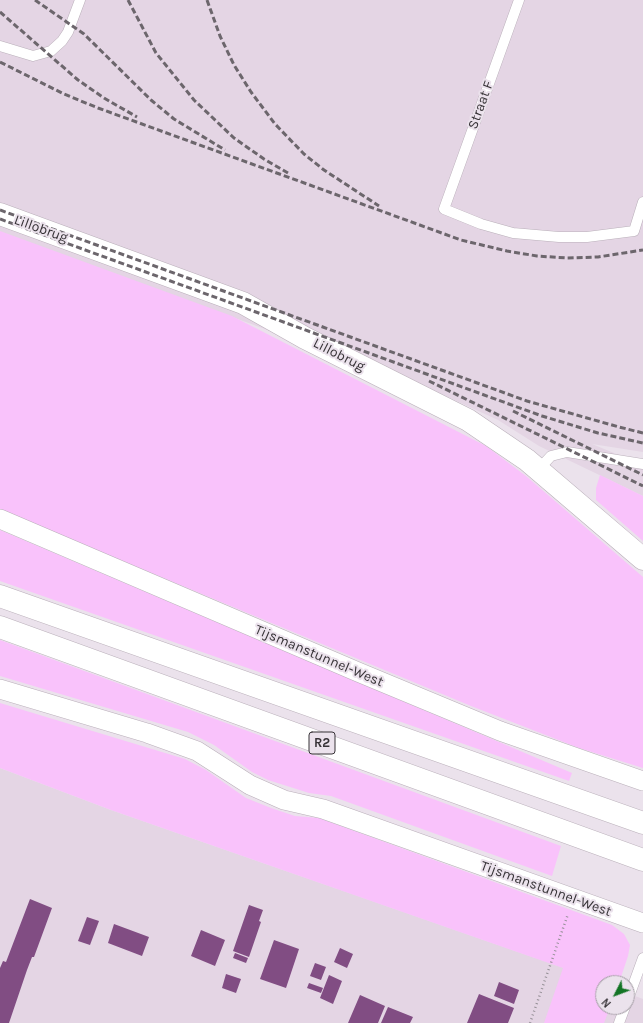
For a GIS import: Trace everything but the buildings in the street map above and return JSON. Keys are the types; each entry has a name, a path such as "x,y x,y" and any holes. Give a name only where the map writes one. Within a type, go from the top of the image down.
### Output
{"main road":[{"name":"Lillobrug","path":"0,214 249,306 305,338 468,420 514,451 538,470 643,559"},
{"name":"R2","path":"0,596 643,823"},
{"name":"R2","path":"0,627 643,860"}],"street":[{"name":"Tijsmanstunnel-West","path":"0,519 500,731 643,781"},
{"name":"Tijsmanstunnel-West","path":"0,690 147,733 197,751 250,785 284,800 323,809 643,924"}],"lane":[{"path":"0,46 33,56 51,51 62,41 68,32 80,0"},
{"name":"Straat F","path":"519,0 444,209 481,224 513,233 560,238 587,237 634,231 643,202"},
{"path":"538,470 551,456 567,452 643,464"},
{"path":"635,980 643,958"}],"path":[{"path":"530,1023 573,899"}],"shaded area":[{"path":"0,0 643,0 643,452 592,444 643,465 643,496 539,446 498,420 437,392 0,232"},
{"path":"0,231 232,316 486,446 526,476 643,577 643,768 579,748 471,706 0,510"},
{"path":"600,475 643,496 643,541 596,500 596,488"},
{"path":"0,530 572,773 569,781 0,581"},
{"path":"0,640 561,846 552,876 331,796 309,793 268,780 252,772 214,745 188,732 0,676"},
{"path":"0,703 185,759 206,770 246,798 271,808 295,816 319,818 612,925 624,934 630,945 622,975 595,975 595,1015 607,1015 604,1023 544,1023 563,968 111,810 0,768"},
{"path":"0,768 111,810 564,968 595,999 595,1015 635,1015 635,996 643,999 643,1023 0,1023"}],"railway":[{"path":"35,0 84,34 151,100 174,119 225,150"},
{"path":"128,0 156,53 194,100 234,138 264,159 288,173"},
{"path":"207,0 220,36 234,65 251,92 275,124 304,154 324,170 379,206"},
{"path":"0,12 78,80 104,98 137,117"},
{"path":"0,62 64,94 98,108 461,240 507,251 537,256 567,258 598,257 643,250"},
{"path":"0,210 527,401 643,433"},
{"path":"0,219 542,416 598,433 643,443"},
{"path":"429,381 643,486"},
{"path":"513,411 643,475"}]}
